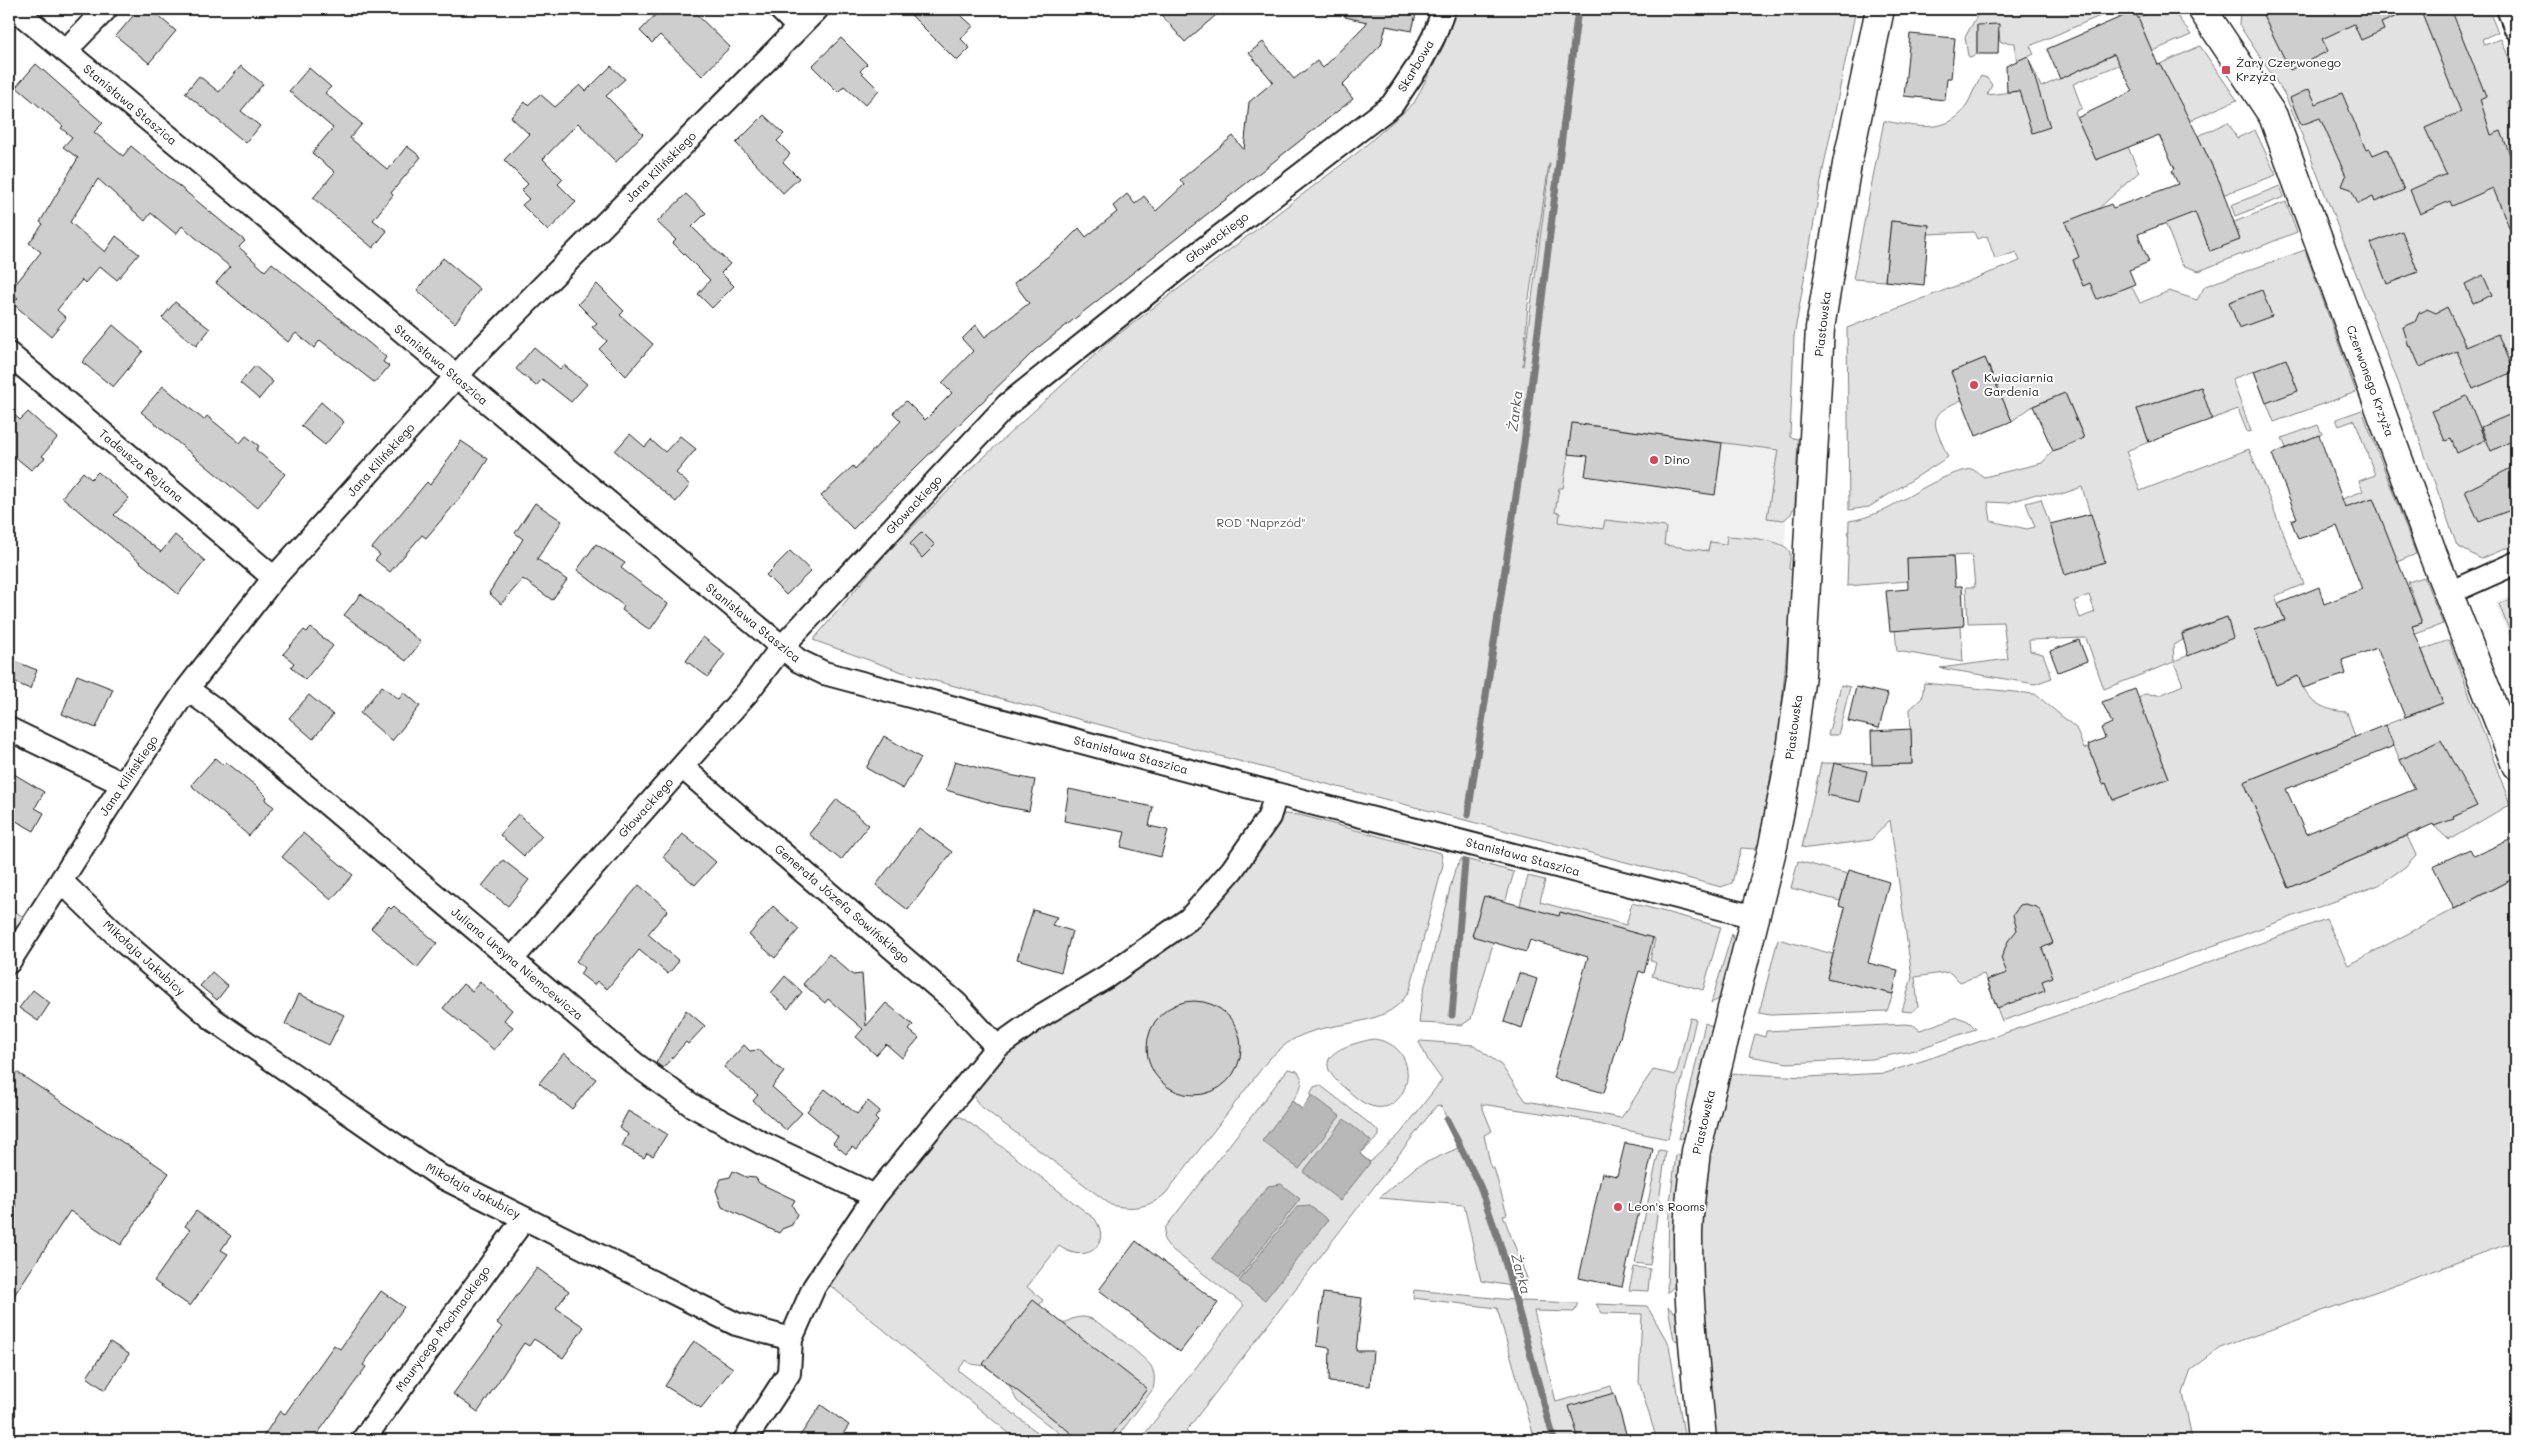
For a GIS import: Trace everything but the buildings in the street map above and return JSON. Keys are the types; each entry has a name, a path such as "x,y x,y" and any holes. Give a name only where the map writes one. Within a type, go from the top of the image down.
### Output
{"street":[{"name":"Stanisława Staszica","path":"15,9 456,378 799,661 824,673 1276,794 1755,917"},
{"path":"65,50 106,9"},
{"path":"780,9 798,27"},
{"name":"Jana Kilińskiego","path":"9,962 122,784 188,689 274,578 481,349 817,9"},
{"name":"Skarbowa","path":"1378,116 1392,105 1420,63 1434,36 1444,9"},
{"name":"Piastowska","path":"1702,1440 1689,1300 1688,1236 1691,1192 1698,1143 1781,810 1801,675 1820,328 1847,164 1880,9"},
{"name":"Czerwonego Krzyża","path":"2202,9 2273,116 2449,593 2516,765"},
{"path":"2508,9 2516,29"},
{"name":"Głowackiego","path":"512,959 747,693 781,648 1007,406 1180,267 1378,116"},
{"name":"Tadeusza Rejtana","path":"9,354 274,578"},
{"path":"2449,593 2516,563"},
{"name":"Juliana Ursyna Niemcewicza","path":"188,689 216,710 635,1064 693,1106 762,1143 875,1196"},
{"path":"9,729 122,784"},
{"name":"Generała Józefa Sowińskiego","path":"682,767 956,1003 997,1047"},
{"path":"745,1440 789,1373 791,1339 814,1287 875,1196 997,1047 1039,1017 1106,977 1190,919 1232,870 1269,818 1276,794"},
{"name":"Mikołaja Jakubicy","path":"61,881 126,944 214,1020 440,1176 736,1324 791,1339"},
{"name":"Maurycego Mochnackiego","path":"363,1440 524,1218"}],"shaded area":[{"path":"1545,402 1790,438 1784,568 1528,529"},
{"path":"2516,593 2516,654 2495,602"},
{"path":"1312,1095 1340,1116 1299,1169 1262,1141 1292,1101 1302,1109"},
{"path":"1344,1119 1371,1141 1360,1154 1370,1163 1340,1201 1303,1172"},
{"path":"1281,1184 1300,1199 1238,1279 1212,1258 1268,1186"},
{"path":"1310,1206 1328,1220 1265,1300 1239,1281 1297,1207"}],"green space":[{"name":"ROD \"Naprzód\"","path":"1454,9 1856,9 1823,170 1794,337 1790,437 1798,439 1795,505 1791,514 1784,520 1767,518 1778,450 1573,423 1563,488 1559,488 1555,512 1560,513 1559,522 1603,529 1605,520 1666,527 1664,545 1708,551 1710,542 1726,544 1727,536 1772,542 1787,548 1790,553 1789,569 1794,570 1780,724 1759,842 1755,849 1741,848 1732,883 1721,887 902,672 813,640 884,556 960,479 1111,340 1357,153 1414,103 1444,45","holes":["1550,164 1523,366 1528,305"]},
{"path":"1972,9 2105,9 2107,13 2030,46 2034,54 2028,57 2041,87 2147,40 2138,18 2157,9 2172,9 2191,35 2073,84 2082,108 2075,112 2096,159 2128,147 2139,172 2098,209 2106,228 2137,234 2073,260 2083,285 2090,283 2131,285 2140,303 2169,291 2197,300 2205,286 2305,250 2356,392 2274,422 2254,371 2232,379 2251,431 2247,432 2238,409 2212,419 2200,387 2137,409 2149,442 2126,451 2140,491 2249,449 2304,584 2275,596 2285,620 2255,631 2276,684 2298,676 2306,692 2316,703 2329,709 2347,712 2355,737 2244,782 2289,888 2407,836 2416,855 2405,867 2379,885 2002,1021 1984,974 1960,982 1949,972 1915,977 1918,1007 1912,1012 1902,1011 1912,977 1890,820 1871,840 1808,848 1802,847 1821,763 1912,764 1910,709 1922,698 1924,683 2035,694 2076,728 2084,749 2089,747 2103,784 2106,783 2113,800 2169,778 2138,699 2144,694 2160,695 2183,685 2174,662 2104,689 2086,638 2029,640 2030,651 2043,654 2052,678 2035,684 1940,668 2008,659 2003,622 1968,623 1966,587 1975,587 1972,555 1907,558 1908,581 1847,586 1849,521 1880,511 1940,479 1956,473 1972,469 1984,477 2042,463 2053,451 2084,438 2065,393 2033,406 2012,421 1985,358 1951,372 1962,400 1942,411 1937,417 1936,422 1936,429 1948,457 1869,507 1849,510 1847,328 2020,261 2016,252 1995,259 1987,236 1977,239 1974,232 1928,234 1929,225 1891,221 1885,281 1853,279 1884,121 1916,126 1938,125 1948,122 1957,117 1965,108 1981,76 1987,78 1992,85 1987,95 2019,91 2015,43 2000,42 1999,31 1977,25 1977,54 1971,58 1968,56 1965,37 1977,16","holes":["2082,487 2090,514 2050,525 2041,499 2026,503 2035,527 2027,529 1991,521 1988,502 2008,503 2036,494 2059,495","2089,595 2095,612 2080,618 2074,601","2227,617 2232,638 2174,661 2173,645 2183,640 2182,633"]},
{"path":"2232,9 2488,9 2498,32 2482,39 2484,45 2501,39 2516,75 2516,98 2507,102 2510,108 2516,105 2516,544 2481,559 2457,546 2409,410 2306,145 2285,95 2239,25 2240,10"},
{"path":"2200,46 2237,100 2189,121 2160,64"},
{"path":"2228,122 2237,138 2255,130 2276,175 2193,206 2210,250 2240,240 2234,222 2286,202 2297,232 2199,271 2182,265 2159,208 2220,183 2198,136"},
{"path":"2280,186 2284,197 2235,216 2231,205"},
{"path":"2362,410 2416,554 2397,562 2373,498 2332,512 2329,504 2363,491 2359,481 2375,475 2355,420 2339,426 2336,419"},
{"path":"2318,425 2322,434 2286,448 2282,438"},
{"path":"2424,577 2443,624 2372,650 2382,636 2422,623 2408,582"},
{"path":"2516,597 2516,629 2510,632 2499,604"},
{"path":"1961,626 1963,662 1897,651 1895,630"},
{"path":"2449,640 2510,804 2449,840 2434,826 2474,807 2441,741 2400,760 2385,725 2443,703 2422,650"},
{"path":"1841,685 1850,687 1838,735 1828,735"},
{"path":"1284,814 1300,815 1441,853 1443,865 1410,989 1401,1002 1390,1011 1361,1021 1314,1031 1287,1043 1269,1059 1166,1193 1147,1205 1126,1207 1111,1205 979,1105 974,1097 973,1089 994,1062 1230,883"},
{"path":"1462,858 1514,872 1471,1019 1462,1025 1419,1023 1422,997 1455,869"},
{"path":"1798,861 1848,874 1840,901 1791,888"},
{"path":"1528,876 1545,880 1540,902 1626,925 1632,903 1721,927 1703,990 1652,976 1656,963 1650,960 1655,939 1561,912 1559,917 1520,905"},
{"path":"2516,877 2516,1241 2220,1348 2191,1370 2183,1393 2192,1440 1713,1440 1700,1240 1710,1145 1729,1073 1806,1077 1886,1073 2136,989 2326,919 2348,965"},
{"path":"9,908 24,917 9,941"},
{"path":"1732,934 1735,948 1723,997 1711,1003"},
{"path":"1778,939 1833,954 1827,978 1893,994 1887,1011 1770,1015 1759,1013"},
{"path":"1957,1017 1968,1021 1976,1029 1915,1050 1872,1059 1788,1063 1749,1056 1755,1034 1765,1037 1766,1031 1906,1024 1913,1025 1920,1030"},
{"path":"1690,1018 1696,1019 1668,1139 1593,1123 1593,1121 1481,1104 1492,1131 1484,1135 1491,1168 1494,1168 1507,1214 1503,1215 1528,1281 1525,1288 1481,1281 1464,1205 1379,1198 1416,1167 1458,1148 1442,1107 1437,1105 1186,1431 1195,1440 1140,1440 1244,1305 1170,1248 1164,1240 1165,1228 1288,1069 1297,1071 1300,1075 1302,1083 1292,1101 1302,1109 1312,1096 1310,1094 1314,1087 1320,1085 1379,1131 1379,1136 1360,1154 1370,1162 1400,1134 1442,1080 1429,1062 1419,1042 1421,1041 1474,1045 1501,1065 1526,1101 1621,1118 1653,1070 1676,1075"},
{"path":"1705,1023 1714,1027 1689,1136 1679,1139"},
{"path":"1373,1039 1391,1044 1402,1055 1407,1068 1406,1082 1401,1095 1392,1104 1379,1107 1357,1099 1334,1078 1329,1069 1328,1061 1332,1055 1349,1045"},
{"path":"961,1117 1095,1219 1100,1229 1101,1237 1094,1250 1078,1254 1059,1246 1027,1287 1043,1300 1039,1306 1063,1324 1079,1317 1094,1320 1122,1340 1151,1366 1154,1377 1153,1389 1115,1440 1068,1440 1017,1401 1008,1383 985,1366 971,1364 966,1360 958,1370 1047,1440 1017,1440 832,1287 824,1283 881,1200 953,1118"},
{"path":"1659,1150 1666,1151 1650,1265 1635,1263"},
{"path":"1676,1154 1684,1158 1676,1285 1667,1293 1669,1211"},
{"path":"1634,1267 1650,1269 1648,1291 1629,1290"},
{"path":"1414,1290 1523,1301 1578,1303 1574,1312 1534,1311 1556,1402 1611,1386 1628,1440 1535,1440 1497,1308 1413,1298"},
{"path":"1596,1304 1647,1306 1669,1345 1685,1440 1657,1440 1639,1382 1642,1314 1602,1313"},
{"path":"1668,1307 1679,1316 1681,1341 1674,1340"}],"waterway":[{"name":"Żarka","path":"1468,815 1524,443 1578,9"},
{"name":"Żarka","path":"1452,1015 1465,862"},
{"name":"Żarka","path":"1447,1120 1480,1186 1501,1247 1554,1440"}],"place":[{"name":"Żary Czerwonego Krzyża","path":"2226,70"},
{"name":"Kwiaciarnia Gardenia","path":"1974,385"},
{"name":"Dino","path":"1654,460"},
{"name":"Leon's Rooms","path":"1618,1207"}]}
